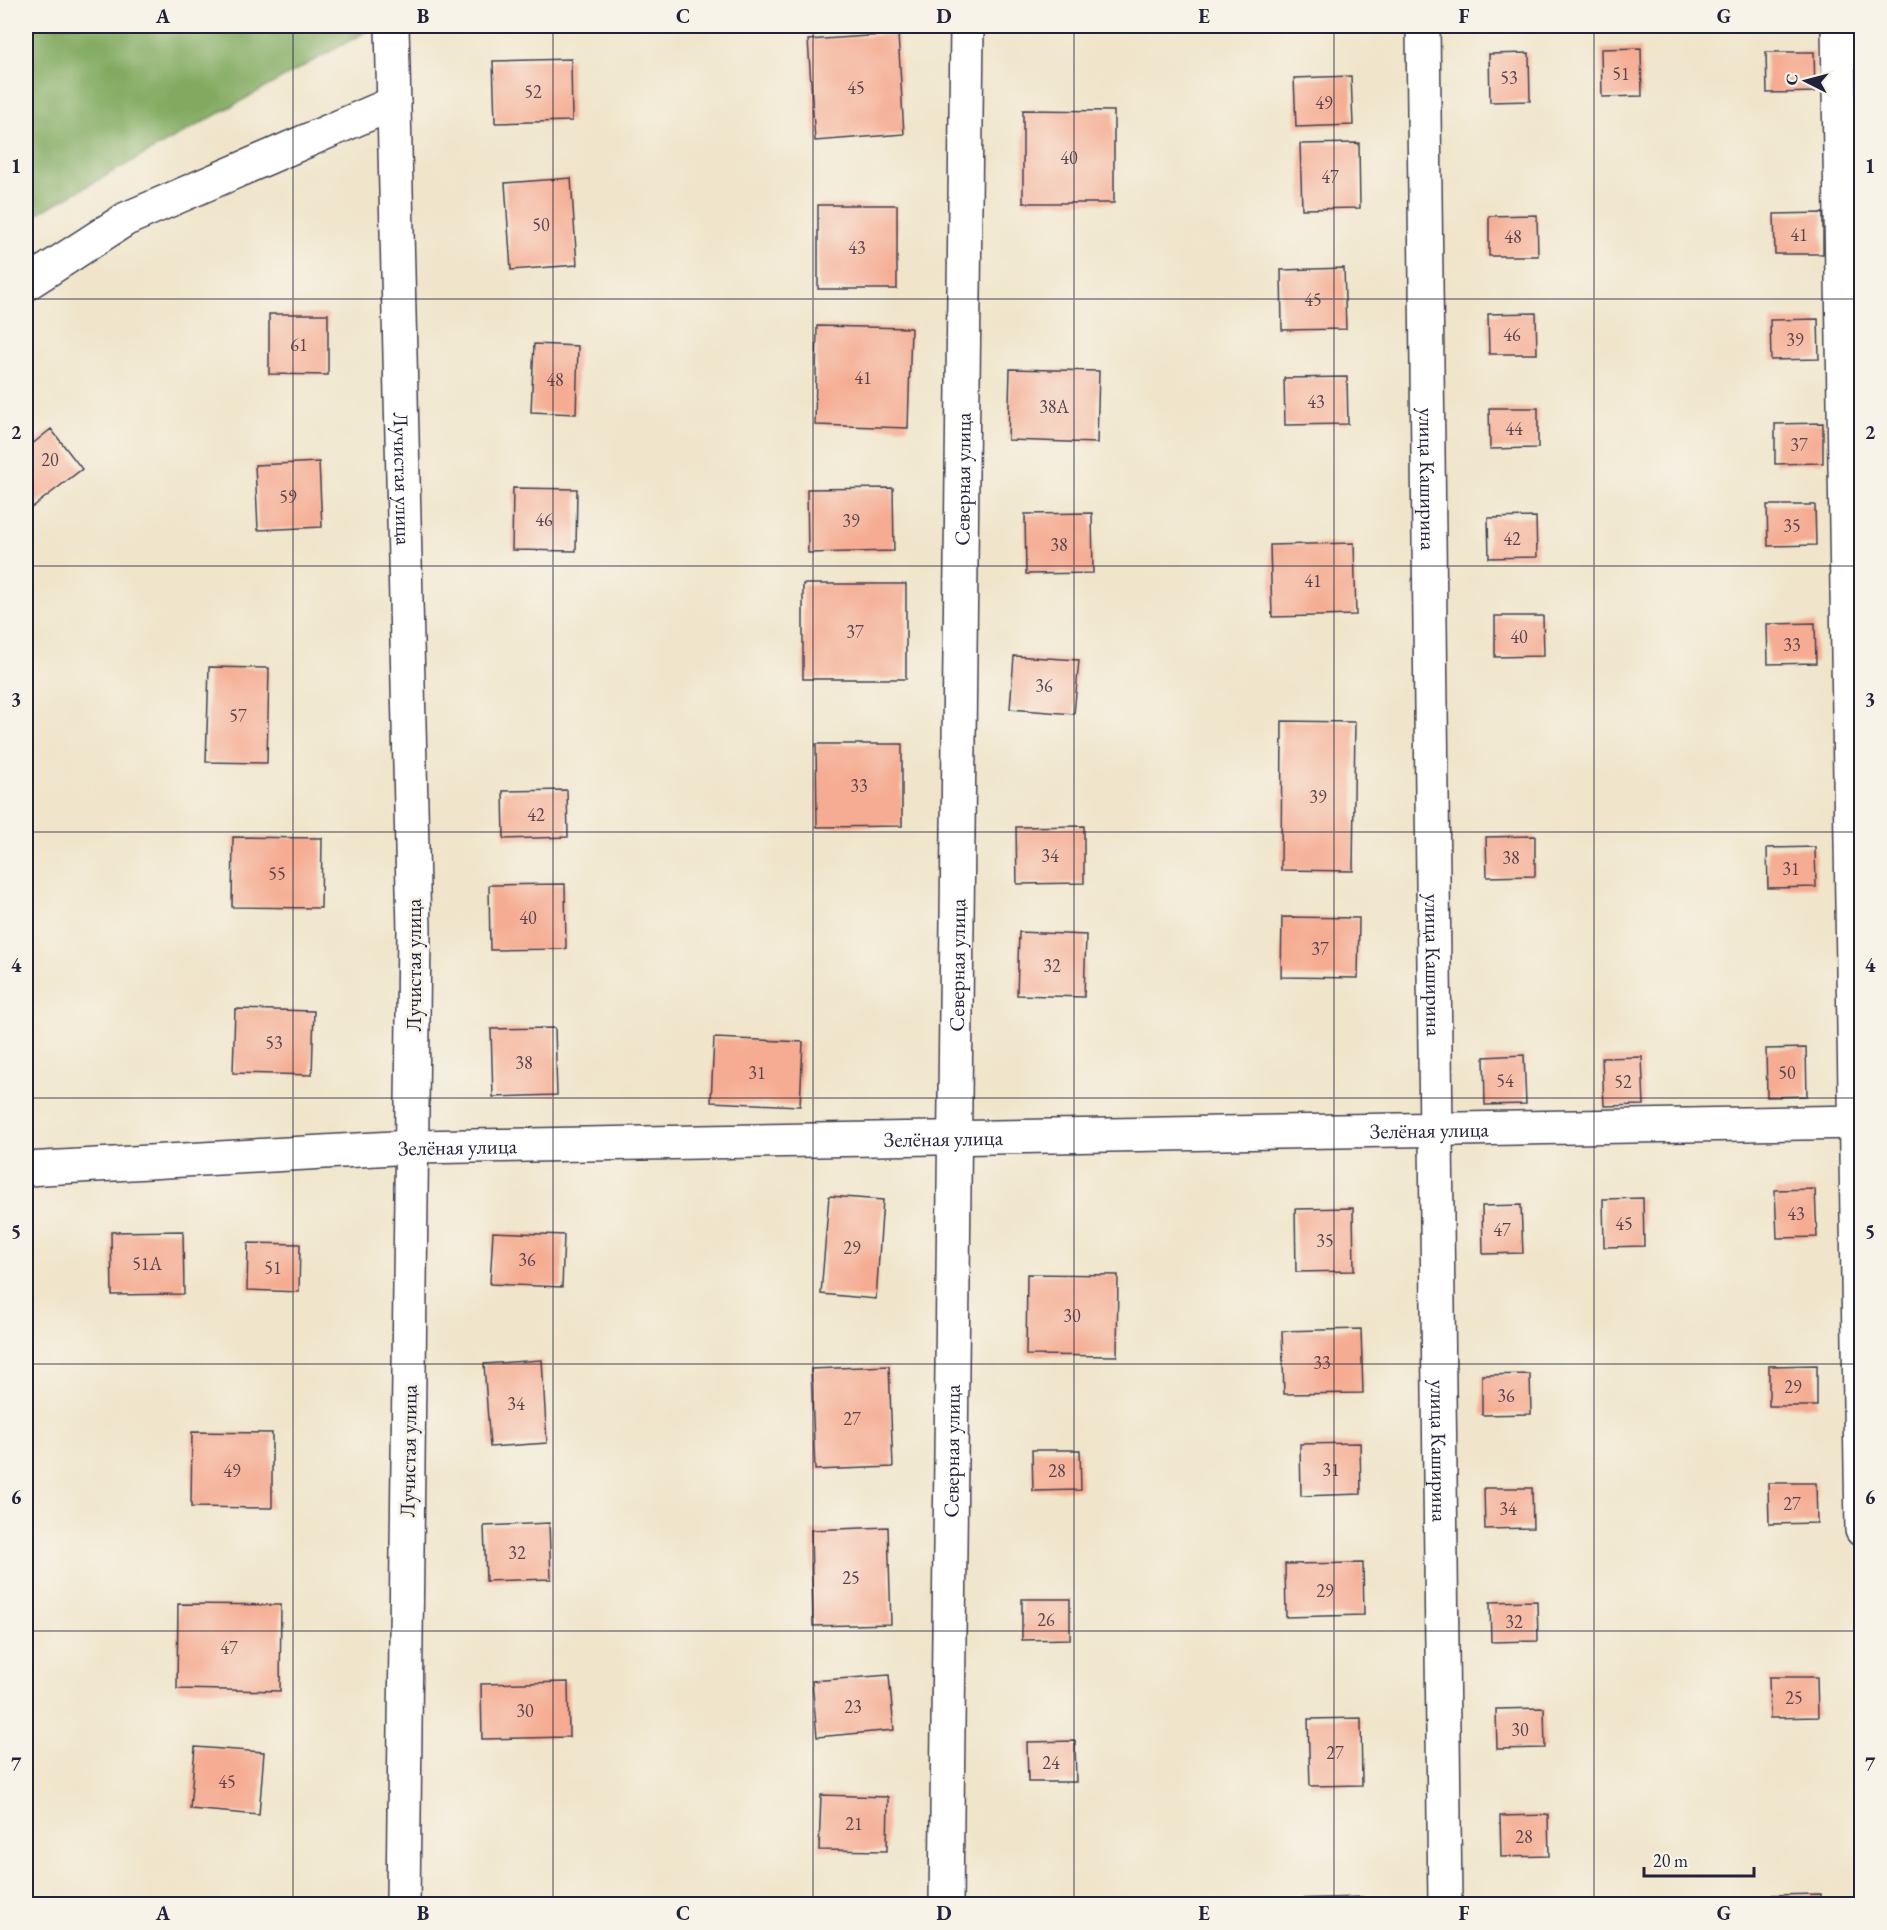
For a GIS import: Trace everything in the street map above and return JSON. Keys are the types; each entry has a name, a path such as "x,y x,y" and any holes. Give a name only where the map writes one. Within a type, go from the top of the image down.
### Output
{"street":[{"name":"Лучистая улица","path":"392,26 414,930 403,1905"},
{"name":"Северная улица","path":"946,1905 968,26"},
{"name":"улица Каширина","path":"1423,26 1445,1905"},
{"path":"1838,26 1859,1123 1862,1530"},
{"path":"26,284 126,219 394,103"},
{"name":"Зелёная улица","path":"26,1169 411,1147 1859,1123"}],"green space":[{"path":"26,26 372,26 373,28 26,220"}],"building":[{"path":"898,34 904,134 815,141 808,40"},
{"path":"1641,48 1642,96 1602,97 1601,49"},
{"path":"1766,52 1814,52 1815,92 1767,93"},
{"path":"1529,53 1530,101 1490,102 1489,54"},
{"path":"571,59 572,121 495,123 493,61"},
{"path":"1351,76 1353,125 1296,127 1294,78"},
{"path":"1023,110 1114,111 1114,203 1023,203"},
{"path":"1359,143 1360,208 1302,209 1300,144"},
{"path":"571,178 577,265 511,270 505,183"},
{"path":"818,205 897,205 897,289 818,289"},
{"path":"1823,213 1823,254 1775,254 1774,214"},
{"path":"1537,215 1538,256 1489,256 1489,216"},
{"path":"1344,268 1346,329 1282,330 1281,270"},
{"path":"1536,313 1537,354 1489,354 1488,314"},
{"path":"269,314 328,314 328,375 269,374"},
{"path":"1818,319 1819,359 1771,360 1770,320"},
{"path":"817,326 911,328 908,428 815,425"},
{"path":"534,344 578,346 576,414 531,412"},
{"path":"1010,369 1099,371 1097,443 1008,440"},
{"path":"1347,377 1348,424 1285,425 1284,378"},
{"path":"1489,408 1538,408 1538,448 1490,449"},
{"path":"1823,423 1823,463 1775,464 1775,424"},
{"path":"51,429 82,469 30,509 26,503 26,449"},
{"path":"319,462 322,527 258,530 255,465"},
{"path":"513,488 577,489 576,551 512,550"},
{"path":"893,488 894,551 808,553 807,489"},
{"path":"1767,505 1815,505 1816,545 1768,546"},
{"path":"1092,513 1093,573 1026,574 1025,514"},
{"path":"1536,517 1537,557 1489,558 1488,518"},
{"path":"1354,543 1356,615 1272,617 1270,545"},
{"path":"803,584 906,584 906,679 803,679"},
{"path":"1495,616 1543,616 1544,656 1495,657"},
{"path":"1815,623 1816,663 1768,664 1767,624"},
{"path":"1014,656 1079,660 1074,714 1010,709"},
{"path":"209,667 269,668 267,763 206,762"},
{"path":"1282,721 1355,722 1353,871 1281,870"},
{"path":"816,744 902,744 902,826 817,827"},
{"path":"567,790 568,837 504,839 503,791"},
{"path":"1084,826 1084,883 1017,884 1016,827"},
{"path":"1535,836 1535,876 1487,877 1486,837"},
{"path":"233,837 322,838 321,908 232,907"},
{"path":"1815,847 1816,887 1768,888 1767,848"},
{"path":"565,884 566,949 490,950 489,885"},
{"path":"1282,917 1359,918 1358,978 1281,977"},
{"path":"1019,932 1086,935 1084,997 1017,995"},
{"path":"235,1009 314,1011 312,1075 233,1073"},
{"path":"555,1028 557,1095 493,1097 491,1029"},
{"path":"714,1038 803,1042 800,1106 711,1102"},
{"path":"1806,1048 1807,1096 1767,1097 1766,1049"},
{"path":"1524,1055 1526,1104 1485,1105 1484,1057"},
{"path":"1642,1057 1644,1105 1604,1106 1602,1058"},
{"path":"1815,1189 1817,1237 1777,1238 1775,1190"},
{"path":"829,1196 883,1200 876,1299 821,1294"},
{"path":"1643,1198 1644,1246 1604,1247 1603,1199"},
{"path":"1521,1205 1523,1253 1483,1254 1482,1206"},
{"path":"1353,1208 1354,1271 1296,1272 1295,1209"},
{"path":"183,1231 184,1294 112,1295 111,1232"},
{"path":"493,1232 564,1235 562,1287 490,1284"},
{"path":"248,1243 300,1244 299,1292 247,1290"},
{"path":"1027,1274 1118,1275 1117,1356 1026,1355"},
{"path":"1361,1329 1363,1393 1284,1394 1282,1331"},
{"path":"542,1360 547,1443 490,1447 484,1364"},
{"path":"1817,1365 1817,1406 1769,1406 1769,1366"},
{"path":"889,1366 893,1467 815,1470 811,1369"},
{"path":"1530,1374 1531,1414 1482,1415 1482,1375"},
{"path":"192,1432 272,1433 272,1508 191,1507"},
{"path":"1360,1443 1361,1494 1301,1496 1300,1444"},
{"path":"1032,1450 1080,1450 1081,1490 1033,1491"},
{"path":"1768,1483 1816,1483 1817,1523 1769,1524"},
{"path":"1484,1488 1532,1488 1533,1528 1485,1529"},
{"path":"549,1523 551,1579 486,1581 484,1526"},
{"path":"888,1527 891,1624 813,1626 811,1530"},
{"path":"1363,1563 1364,1615 1286,1617 1285,1564"},
{"path":"1022,1599 1070,1599 1070,1639 1022,1640"},
{"path":"1537,1601 1538,1641 1491,1642 1490,1602"},
{"path":"178,1604 281,1605 280,1691 177,1689"},
{"path":"889,1675 894,1730 817,1737 812,1681"},
{"path":"1769,1677 1817,1677 1818,1717 1770,1718"},
{"path":"568,1682 569,1737 482,1739 481,1684"},
{"path":"1544,1708 1545,1748 1497,1749 1496,1709"},
{"path":"1361,1718 1362,1785 1310,1786 1308,1719"},
{"path":"1075,1741 1076,1782 1028,1782 1027,1742"},
{"path":"195,1747 264,1752 259,1815 190,1809"},
{"path":"821,1795 888,1797 887,1851 819,1850"},
{"path":"1548,1815 1549,1856 1501,1857 1500,1816"},
{"path":"1820,1894 1820,1904 1772,1904 1772,1895"},
{"path":"1363,1897 1363,1904 1290,1904 1290,1899"}]}
